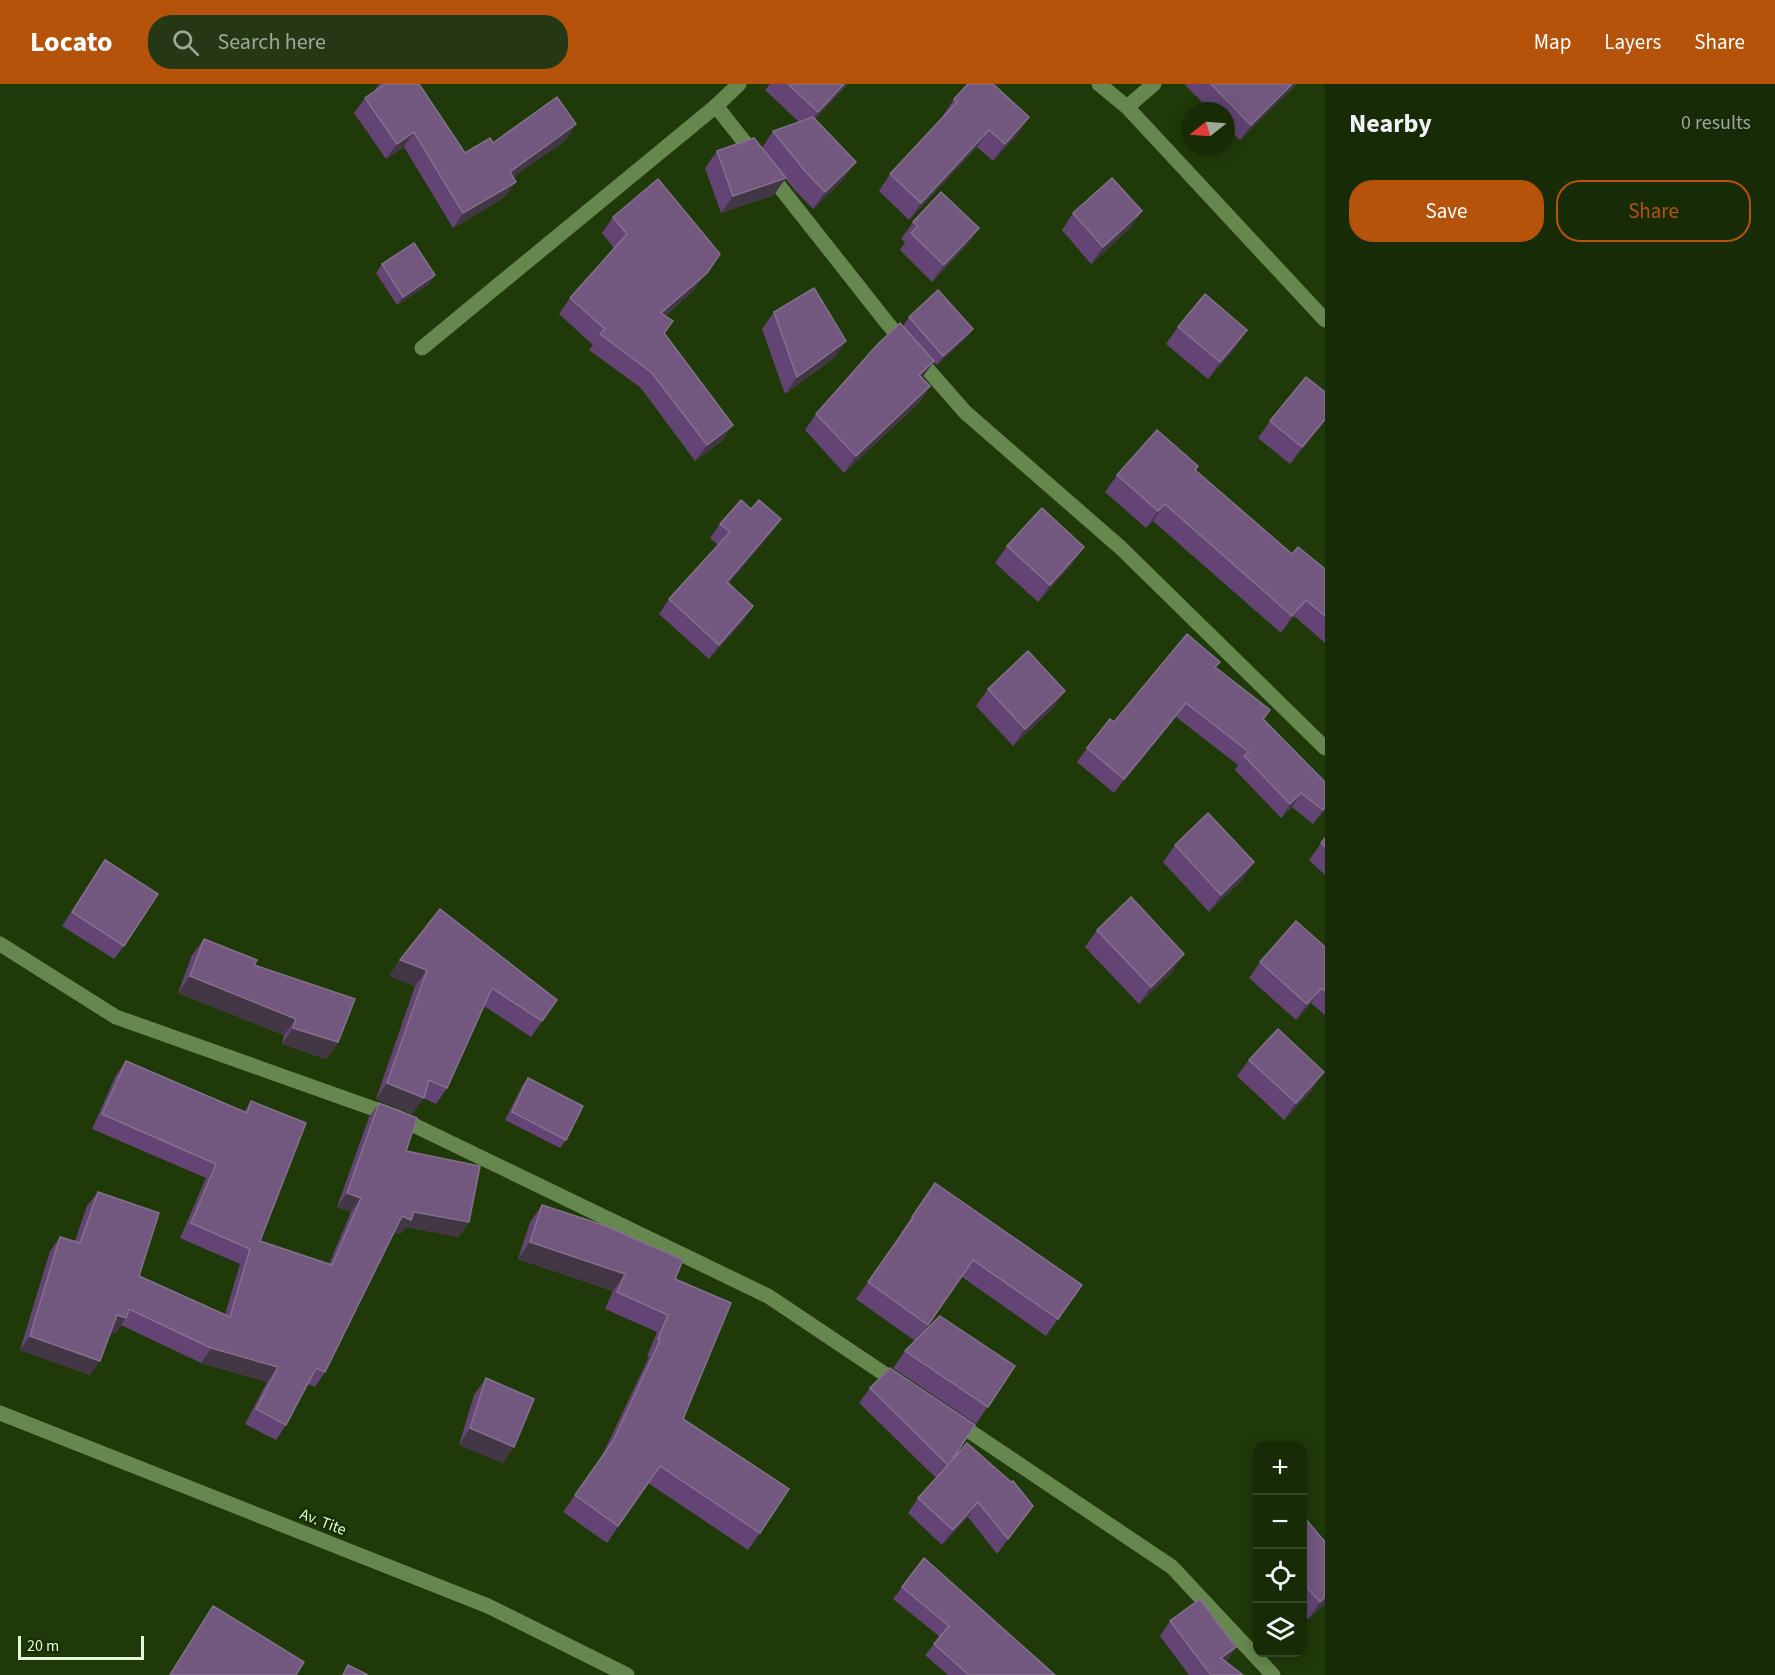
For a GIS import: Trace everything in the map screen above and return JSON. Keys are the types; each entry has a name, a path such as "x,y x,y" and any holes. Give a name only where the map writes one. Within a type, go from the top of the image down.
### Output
{"street":[{"path":"422,348 716,106 739,84"},
{"path":"1100,84 1127,107 1325,320"},
{"path":"1127,107 1154,84"},
{"path":"716,106 888,324 965,412 1121,548 1325,748"},
{"path":"0,944 116,1017 397,1118 768,1296 916,1395"},
{"name":"Av. Tite","path":"0,1413 488,1606 627,1675"},
{"path":"945,1415 1172,1567 1273,1675"}],"building":[{"path":"385,84 419,84 465,153 490,138 493,143 557,97 576,124 510,172 516,182 463,213 414,132 397,144 365,98"},
{"path":"788,84 844,84 818,112"},
{"path":"968,84 993,84 1029,117 1005,144 989,130 921,203 890,174 957,102 954,99"},
{"path":"1211,84 1292,84 1251,125 1235,109 1235,102 1229,102"},
{"path":"813,117 856,162 825,192 773,131"},
{"path":"754,138 786,178 733,196 717,151"},
{"path":"1112,178 1142,211 1103,247 1073,213"},
{"path":"658,179 720,254 707,273 661,313 673,321 664,333 733,425 707,445 652,373 600,334 605,329 570,298 627,234 613,217"},
{"path":"941,192 979,228 944,265 911,233 918,226 913,222"},
{"path":"414,243 435,275 403,297 382,264"},
{"path":"814,288 846,341 797,377 774,312"},
{"path":"938,290 973,329 943,356 909,317"},
{"path":"1205,294 1247,330 1220,362 1178,327"},
{"path":"900,323 934,361 919,375 930,386 856,456 816,414 877,345"},
{"path":"1306,377 1325,392 1325,419 1302,447 1270,421"},
{"path":"1157,430 1198,466 1195,470 1292,554 1298,547 1325,569 1325,616 1306,600 1292,616 1165,504 1158,511 1117,475"},
{"path":"741,500 751,509 759,500 781,519 727,582 753,606 719,645 669,599 730,532 720,524"},
{"path":"1042,508 1084,547 1050,585 1007,546"},
{"path":"1187,634 1220,662 1215,667 1270,710 1263,719 1325,782 1323,810 1301,793 1290,804 1244,756 1249,752 1186,703 1124,779 1087,748 1110,719 1114,722"},
{"path":"1028,651 1065,691 1025,729 988,689"},
{"path":"1208,813 1254,862 1221,895 1175,845"},
{"path":"105,860 158,894 124,946 72,912"},
{"path":"1131,897 1184,954 1151,987 1097,930"},
{"path":"440,909 557,1000 542,1021 492,988 447,1088 429,1080 424,1098 387,1083 427,970 400,960"},
{"path":"1296,921 1325,947 1325,991 1322,988 1307,1004 1260,962"},
{"path":"204,939 257,960 254,965 355,999 338,1042 293,1028 296,1019 190,976"},
{"path":"1278,1029 1324,1072 1296,1103 1249,1060"},
{"path":"126,1061 247,1113 251,1101 306,1123 260,1241 332,1265 361,1198 347,1193 379,1103 417,1118 406,1151 480,1166 469,1222 414,1212 411,1220 402,1216 325,1372 316,1368 286,1425 256,1409 278,1367 211,1348 129,1309 126,1318 117,1315 100,1361 30,1336 60,1237 80,1243 98,1192 159,1213 139,1276 230,1317 250,1249 191,1223 216,1164 102,1114"},
{"path":"528,1078 583,1106 566,1140 512,1112"},
{"path":"935,1183 1082,1285 1058,1319 973,1260 928,1325 868,1282"},
{"path":"542,1205 606,1226 683,1260 675,1279 731,1303 683,1419 789,1489 760,1533 660,1466 618,1526 575,1495 613,1441 660,1340 658,1339 668,1315 617,1292 625,1274 530,1242"},
{"path":"940,1316 1015,1366 988,1407 905,1351"},
{"path":"890,1368 975,1425 950,1463 967,1443 1011,1482 1013,1481 1033,1506 1008,1539 978,1502 953,1530 918,1498 948,1465 870,1388"},
{"path":"486,1378 534,1399 514,1447 470,1428"},
{"path":"1307,1521 1325,1542 1325,1597 1320,1602 1307,1588"},
{"path":"924,1558 1055,1675 969,1675 934,1644 949,1626 902,1587"},
{"path":"1200,1599 1236,1647 1221,1658 1243,1675 1211,1675 1170,1621"},
{"path":"213,1606 304,1662 296,1675 170,1675"},
{"path":"348,1665 368,1675 343,1675"}]}
